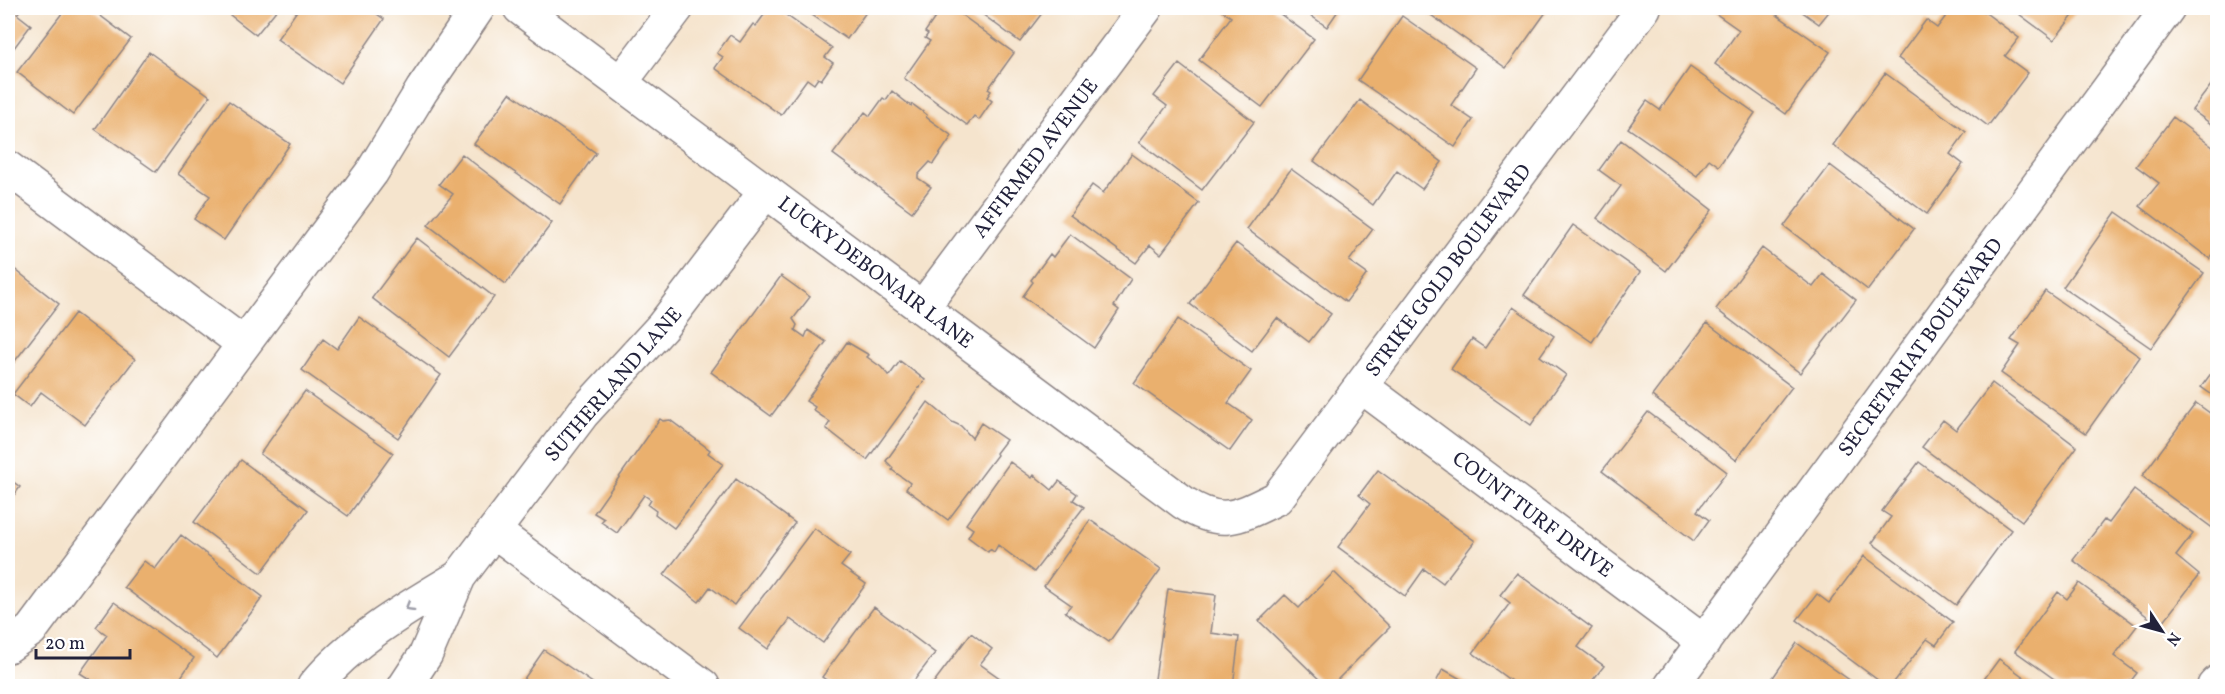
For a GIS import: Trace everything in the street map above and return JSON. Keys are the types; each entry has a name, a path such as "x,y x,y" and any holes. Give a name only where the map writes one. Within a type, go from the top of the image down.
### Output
{"street":[{"path":"8,646 31,630 372,172 478,8"},
{"name":"LUCKY DEBONAIR LANE","path":"520,8 1192,508 1221,517 1239,516"},
{"path":"621,82 677,8"},
{"name":"AFFIRMED AVENUE","path":"923,308 1146,8"},
{"name":"STRIKE GOLD BOULEVARD","path":"1239,516 1277,498 1644,8"},
{"name":"SECRETARIAT BOULEVARD","path":"1671,687 2168,8"},
{"path":"8,168 244,344"},
{"name":"SUTHERLAND LANE","path":"405,687 426,654 459,577 583,413 687,297 766,191"},
{"name":"COUNT TURF DRIVE","path":"1362,386 1704,642"},
{"path":"494,531 703,687"},
{"name":"SUTHERLAND LANE","path":"314,687 341,658 387,620 459,577"},
{"path":"2214,687 2217,682"}],"building":[{"path":"8,8 22,8 17,14 31,25 8,56"},
{"path":"66,8 90,8 131,39 73,115 17,72"},
{"path":"221,8 278,8 256,35"},
{"path":"299,8 376,8 374,12 384,19 340,83 277,39"},
{"path":"769,8 776,8 832,48 825,57 833,63 821,80 818,78 814,84 807,79 781,115 715,68 723,57 717,53 730,35 740,42"},
{"path":"802,8 869,8 847,39"},
{"path":"952,8 1014,53 988,89 991,91 987,97 992,101 979,120 974,116 967,125 904,78 930,41 925,38 928,34 925,32 939,12 945,16"},
{"path":"974,8 1046,8 1020,42"},
{"path":"1218,8 1272,8 1314,39 1262,107 1199,60 1231,17"},
{"path":"1300,8 1340,8 1327,27"},
{"path":"1421,8 1549,8 1506,68"},
{"path":"1718,8 1767,8 1830,52 1786,114 1715,64 1739,30 1715,13"},
{"path":"1797,8 1832,8 1819,24"},
{"path":"1952,8 1979,8 2019,38 2005,56 2028,73 1988,126 1898,58 1926,20 1937,28"},
{"path":"2011,8 2079,8 2054,40"},
{"path":"1402,16 1476,68 1451,105 1473,120 1455,147 1358,80"},
{"path":"149,52 210,96 156,172 95,129"},
{"path":"1179,64 1254,122 1202,190 1139,142 1167,106 1154,96"},
{"path":"1690,67 1755,113 1719,166 1709,159 1697,176 1628,128 1647,101 1660,110"},
{"path":"1885,73 1966,132 1950,154 1963,164 1927,214 1833,145"},
{"path":"2218,76 2218,129 2192,110"},
{"path":"892,91 927,115 926,117 952,136 933,164 930,162 918,175 918,178 931,187 912,212 833,154 865,112 870,116 883,98 886,100"},
{"path":"510,93 596,153 560,204 474,144"},
{"path":"1360,100 1442,162 1422,189 1397,171 1373,205 1314,161"},
{"path":"229,101 290,144 224,240 194,219 210,196 178,174"},
{"path":"2173,117 2218,151 2218,249 2210,259 2140,206 2159,183 2136,166"},
{"path":"1621,140 1712,210 1666,271 1597,218 1621,186 1599,170"},
{"path":"462,154 552,223 506,284 428,225 453,194 439,184"},
{"path":"1132,154 1199,203 1161,254 1150,245 1136,263 1070,215 1092,185 1103,193"},
{"path":"1830,165 1914,229 1868,290 1784,226"},
{"path":"1291,169 1373,229 1349,261 1367,274 1346,302 1247,229"},
{"path":"2116,212 2204,273 2151,348 2063,287"},
{"path":"1573,225 1640,272 1592,342 1524,295"},
{"path":"1070,234 1131,279 1114,306 1119,310 1094,348 1023,296 1033,282 1031,280 1050,254 1053,257"},
{"path":"417,238 494,297 449,357 372,298"},
{"path":"1236,243 1331,314 1309,342 1277,318 1252,351 1190,304"},
{"path":"1762,248 1813,287 1823,274 1856,300 1800,373 1716,309"},
{"path":"8,264 59,304 8,370"},
{"path":"781,276 810,297 793,319 797,325 795,330 805,337 808,330 826,342 771,416 711,372"},
{"path":"2045,291 2140,357 2086,433 2001,373 2020,345 2011,340"},
{"path":"1513,307 1554,336 1540,356 1566,375 1531,425 1451,369 1472,339 1485,348"},
{"path":"75,313 135,359 85,425 41,392 30,407 13,394"},
{"path":"359,317 441,375 398,438 302,370 323,339 337,349"},
{"path":"1178,319 1251,371 1228,403 1252,420 1230,451 1134,383"},
{"path":"1707,323 1792,387 1736,460 1652,396"},
{"path":"847,342 869,355 867,357 889,376 900,361 925,380 867,460 826,428 830,422 813,410 815,407 806,401"},
{"path":"2218,364 2218,399 2201,387"},
{"path":"1992,383 2077,447 2022,521 1922,447 1943,420 1956,430"},
{"path":"305,391 393,453 348,516 260,454"},
{"path":"928,402 952,422 961,426 972,438 981,423 1006,440 948,520 906,489 910,483 892,470 893,468 886,461"},
{"path":"2196,403 2218,419 2218,532 2142,476"},
{"path":"1648,412 1727,472 1697,511 1709,520 1694,541 1602,471"},
{"path":"660,419 670,420 710,450 708,453 723,464 674,528 655,514 656,511 648,505 651,500 644,495 617,533 601,522 604,519 594,513"},
{"path":"241,460 308,510 261,573 194,522"},
{"path":"1010,462 1032,478 1034,475 1052,490 1059,481 1077,494 1073,500 1084,507 1034,572 998,545 994,552 990,549 988,552 968,537 973,529 966,524"},
{"path":"1919,462 2011,530 1956,605 1872,543 1891,517 1882,511"},
{"path":"1378,470 1475,541 1443,583 1424,569 1405,596 1338,547 1370,504 1359,495"},
{"path":"8,478 20,487 8,504"},
{"path":"736,479 795,523 734,605 710,587 699,602 664,575"},
{"path":"2134,490 2193,534 2176,556 2199,575 2160,626 2073,560 2104,520 2109,523"},
{"path":"1090,520 1161,569 1109,642 1065,612 1071,605 1044,586"},
{"path":"814,528 850,555 841,566 866,584 823,643 790,619 768,649 739,628"},
{"path":"181,535 263,597 217,658 124,587 144,561 155,569"},
{"path":"1864,556 1953,622 1936,645 1927,639 1891,686 1886,686 1797,620 1817,594 1829,603"},
{"path":"1334,572 1390,627 1331,686 1326,686 1259,621 1285,595 1299,608"},
{"path":"1517,573 1592,628 1578,647 1604,666 1588,686 1518,686 1473,653 1510,603 1500,595"},
{"path":"2079,583 2137,626 2114,656 2137,673 2127,686 2064,686 2015,651 2058,592 2067,599"},
{"path":"1168,589 1216,595 1211,633 1239,637 1233,686 1154,686"},
{"path":"114,602 194,658 175,686 100,686 80,673 107,635 96,627"},
{"path":"874,607 935,653 910,686 835,686 822,677"},
{"path":"971,633 992,649 980,664 1011,686 931,686"},
{"path":"1797,643 1858,686 1767,686"},
{"path":"544,650 597,686 519,686"},
{"path":"1999,659 2036,686 1979,686"},
{"path":"1443,669 1473,686 1434,686"}]}
